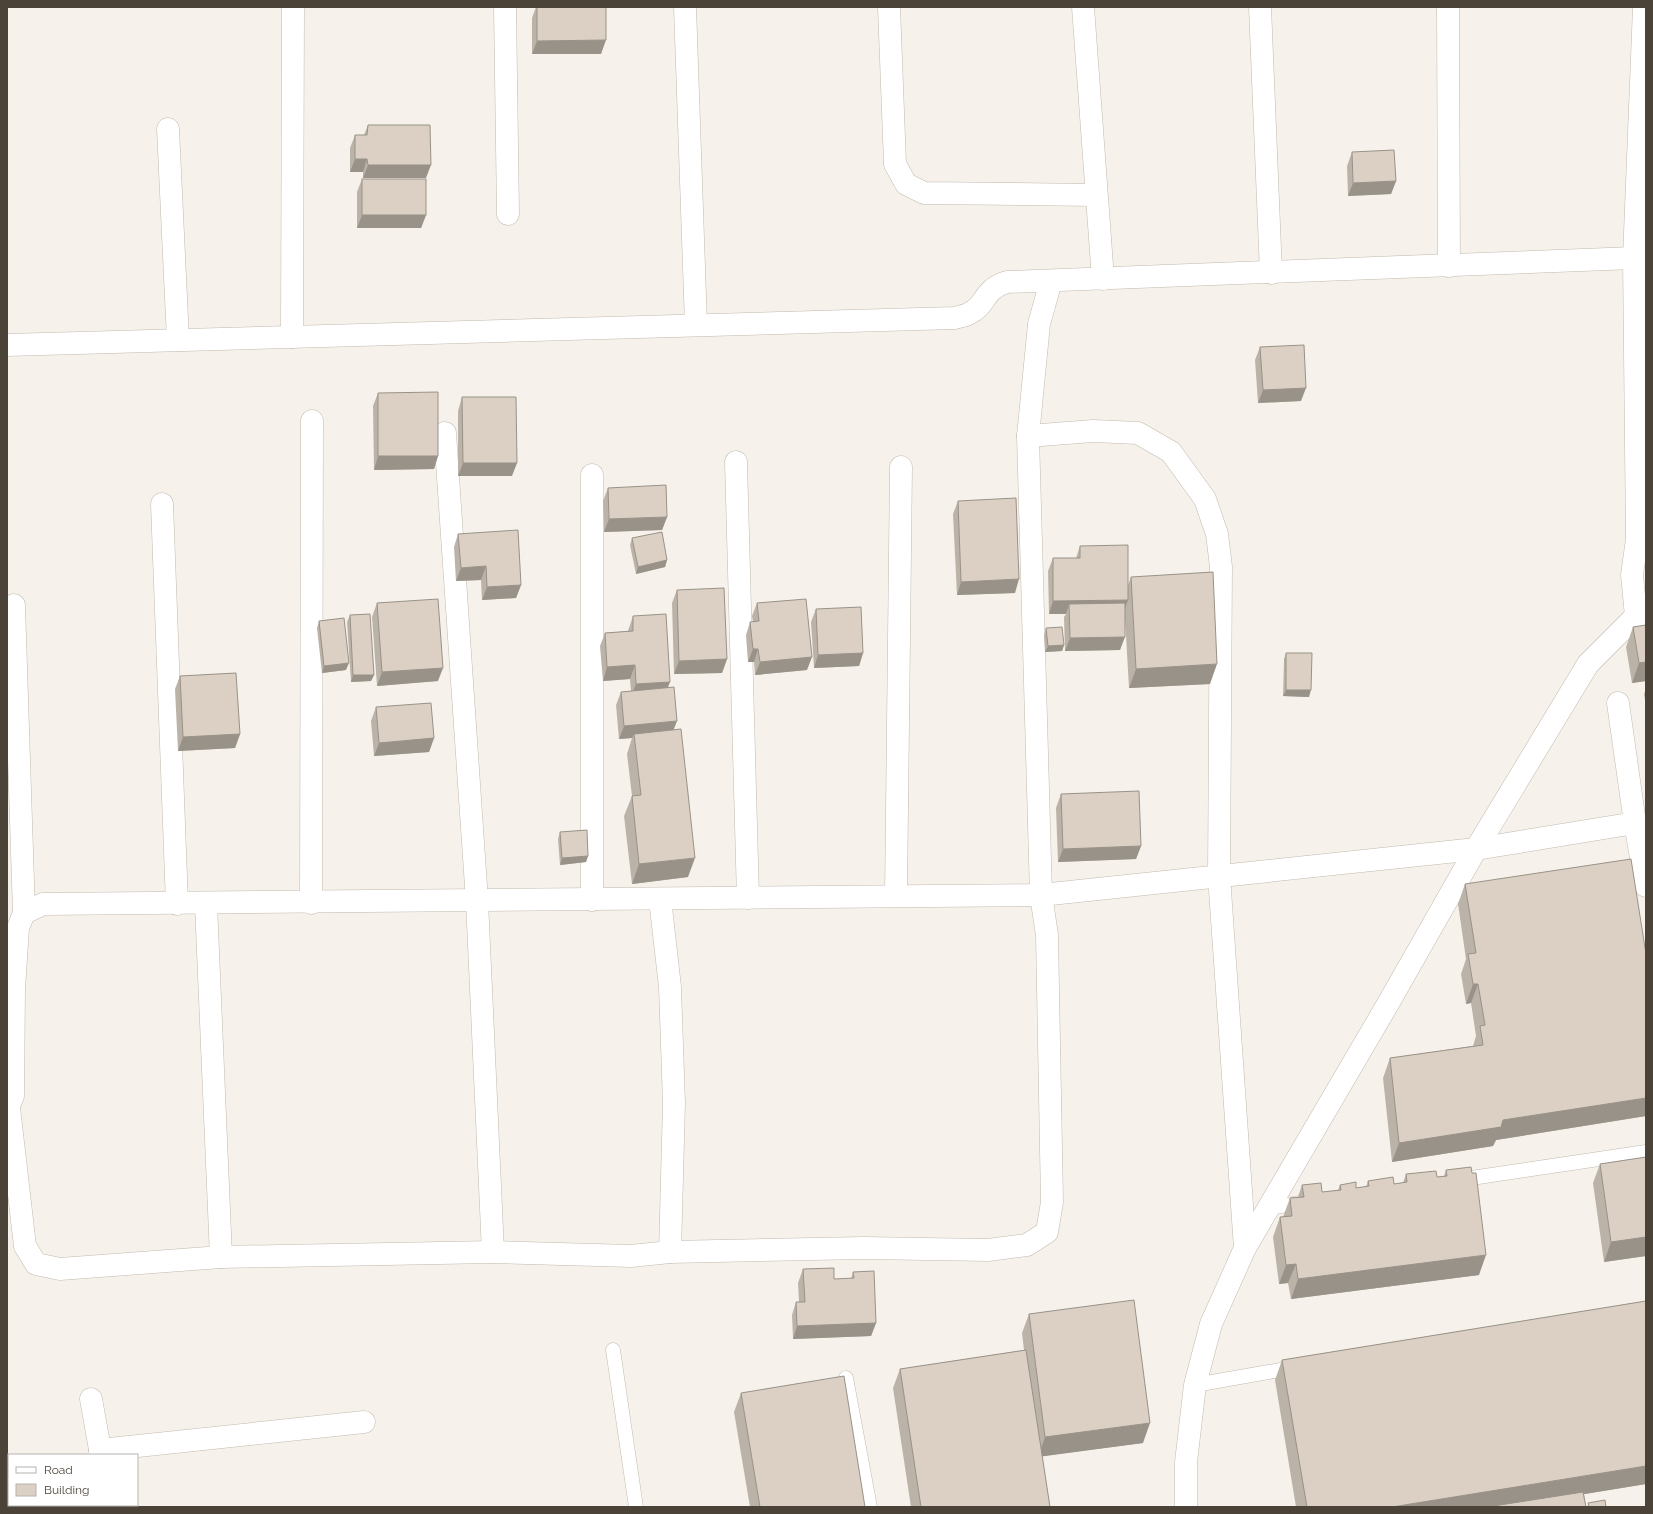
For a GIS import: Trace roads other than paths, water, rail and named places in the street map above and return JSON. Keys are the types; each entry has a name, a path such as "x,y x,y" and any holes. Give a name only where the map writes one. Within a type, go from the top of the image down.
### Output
{"street":[{"path":"292,337 294,7"},
{"path":"505,7 508,214"},
{"path":"685,7 696,325"},
{"path":"889,7 895,164 906,184 924,193 1096,195"},
{"path":"1083,7 1103,279"},
{"path":"1260,7 1271,273"},
{"path":"1448,7 1449,266"},
{"path":"1186,1507 1186,1462 1195,1385 1211,1324 1244,1248 1389,1002 1476,849 1588,664 1641,615 1632,575 1637,539 1634,258 1645,45 1644,7"},
{"path":"168,129 178,340"},
{"path":"7,345 955,318 970,313 980,306 987,293 996,285 1007,282 1634,258"},
{"path":"14,605 24,913 18,928 14,989 13,1096 8,1109 25,1246 36,1264 60,1269 221,1257 492,1252 631,1256 670,1252 864,1248 988,1250 1027,1245 1046,1232 1052,1202 1047,935 1041,894 1028,436 1039,324 1051,281"},
{"path":"311,903 312,421"},
{"path":"1028,436 1093,431 1138,433 1171,452 1205,499 1217,534 1221,567 1219,876 1244,1248"},
{"path":"445,433 477,901 492,1252"},
{"path":"736,462 748,898"},
{"path":"896,896 901,467"},
{"path":"592,475 592,900"},
{"path":"162,504 177,904"},
{"path":"1618,703 1635,823 1646,886"},
{"path":"24,913 43,904 311,903 1041,894 1476,849 1635,823"},
{"path":"660,899 670,986 674,1096 670,1252"},
{"path":"206,904 221,1257"},
{"path":"91,1399 100,1452 364,1422"}],"lane":[{"path":"1444,1182 1646,1152"},
{"path":"1268,1208 1320,1200"},
{"path":"614,1350 636,1507"},
{"path":"1195,1385 1311,1364"},
{"path":"846,1378 870,1507"}]}
